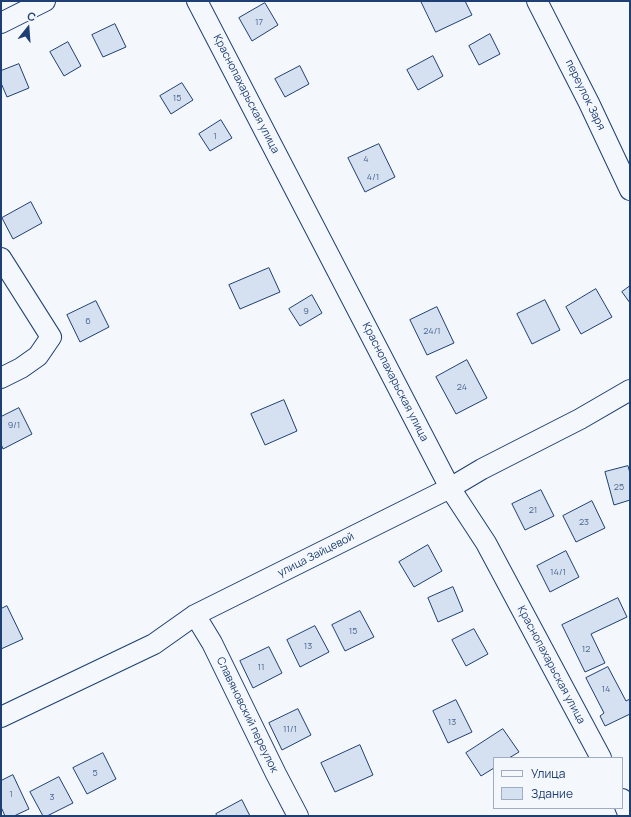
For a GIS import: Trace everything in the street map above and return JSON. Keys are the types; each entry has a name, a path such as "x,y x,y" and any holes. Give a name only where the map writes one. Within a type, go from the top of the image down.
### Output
{"street":[{"path":"1,23 45,1"},
{"name":"Краснопахарьская улица","path":"197,1 450,488 486,543 600,757"},
{"name":"переулок Заря","path":"537,1 589,103 630,190"},
{"path":"1,258 51,337 38,356 21,368 1,378"},
{"name":"улица Зайцевой","path":"1,716 154,644 195,615 450,488 482,469 580,419 630,390"},
{"name":"Славяновский переулок","path":"195,615 212,643 298,816"},
{"path":"623,802 629,816"}],"building":[{"path":"421,1 465,1 472,15 436,32"},
{"path":"265,3 278,25 252,41 239,18"},
{"path":"115,24 126,47 103,57 92,35"},
{"path":"490,34 500,54 479,65 469,46"},
{"path":"68,42 81,66 64,76 50,52"},
{"path":"433,56 443,76 418,90 407,70"},
{"path":"19,64 29,88 7,97 1,83 1,71"},
{"path":"300,66 309,84 285,97 275,79"},
{"path":"182,83 193,100 171,114 160,96"},
{"path":"221,120 232,138 210,151 199,134"},
{"path":"379,144 395,177 365,192 348,158"},
{"path":"31,202 42,223 13,239 2,218"},
{"path":"269,268 280,292 240,309 229,285"},
{"path":"630,286 630,303 622,292"},
{"path":"596,289 612,317 581,334 566,307"},
{"path":"312,295 322,313 300,326 289,309"},
{"path":"545,300 560,330 532,344 517,314"},
{"path":"96,301 109,327 80,342 67,315"},
{"path":"437,307 454,343 427,355 410,320"},
{"path":"467,360 487,398 456,414 436,377"},
{"path":"284,400 297,431 265,445 251,414"},
{"path":"19,408 32,434 3,449 1,444 1,417"},
{"path":"628,466 630,473 630,500 614,505 605,472"},
{"path":"541,490 554,516 525,530 512,504"},
{"path":"592,501 605,528 576,542 563,516"},
{"path":"428,545 442,571 414,587 399,562"},
{"path":"566,551 579,577 550,592 537,566"},
{"path":"453,587 463,611 438,622 428,598"},
{"path":"618,598 627,617 591,634 605,663 585,672 562,625"},
{"path":"7,606 23,639 1,649 1,609"},
{"path":"360,611 374,637 345,651 332,625"},
{"path":"315,626 329,652 300,667 287,640"},
{"path":"474,629 488,654 466,666 452,640"},
{"path":"269,647 282,673 253,688 240,661"},
{"path":"608,667 626,701 630,699 630,714 605,726 600,716 604,713 586,678"},
{"path":"456,700 472,732 448,743 433,711"},
{"path":"298,709 311,735 282,750 269,723"},
{"path":"503,729 519,752 511,757 493,757 493,769 481,776 466,753"},
{"path":"360,745 373,775 335,792 321,763"},
{"path":"103,753 116,779 87,794 73,768"},
{"path":"13,775 29,809 14,816 5,816 1,807 1,781"},
{"path":"59,777 73,803 47,816 43,816 30,792"},
{"path":"242,800 250,816 217,816 216,814"}]}
